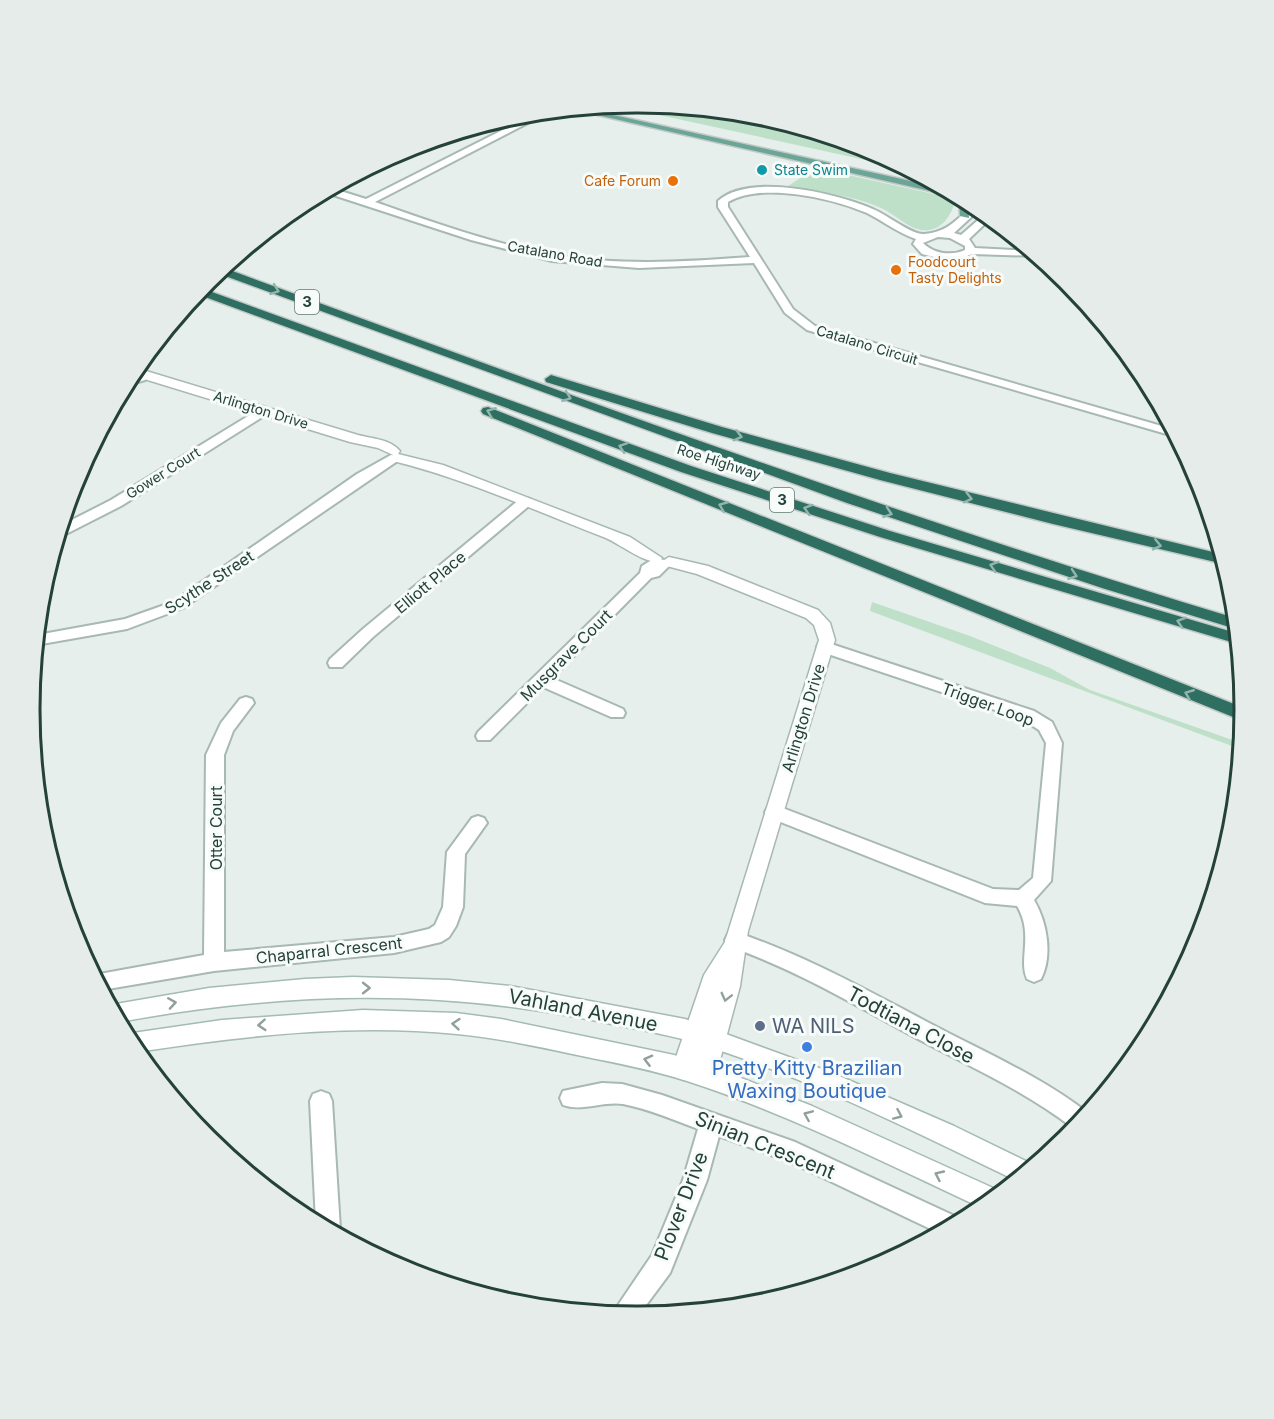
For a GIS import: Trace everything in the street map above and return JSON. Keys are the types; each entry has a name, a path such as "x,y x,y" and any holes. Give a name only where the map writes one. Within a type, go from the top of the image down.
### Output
{"highway":[{"name":"Roe Highway","path":"230,274 823,491 1091,581 1226,621"},
{"name":"Roe Highway","path":"209,295 686,469 885,534 1228,636"},
{"path":"393,333 681,420 875,474 1092,530 1213,557"},
{"path":"334,341 454,397 1234,711"}],"main road":[{"path":"623,113 899,174"},
{"path":"598,114 923,186"},
{"path":"965,212 965,216"}],"street":[{"path":"368,202 522,124"},
{"name":"Catalano Circuit","path":"1021,253 970,251 951,257 933,255 918,244 923,238 901,229 866,209 847,203 781,191 743,191 727,196 723,201 723,207 789,311 812,328 1164,431"},
{"name":"Catalano Road","path":"339,193 523,252 574,261 677,265 755,260"},
{"path":"946,235 968,214"},
{"path":"963,239 981,223"},
{"path":"923,238 946,235 963,239 970,245 970,251"},
{"name":"Arlington Drive","path":"142,376 167,381 355,439 392,456 438,468 625,540 660,561 702,570 812,614 822,623 827,640 735,940 729,986 705,1036 694,1072"},
{"name":"Gower Court","path":"69,527 116,503 263,411"},
{"name":"Scythe Street","path":"45,639 99,631 152,617 178,605 392,456"},
{"name":"Elliott Place","path":"336,663 368,633 525,502"},
{"name":"Musgrave Court","path":"484,736 660,561"},
{"name":"Trigger Loop","path":"825,647 1028,715 1046,726 1054,742 1042,881 1023,898"},
{"path":"541,680 616,713"},
{"name":"Otter Court","path":"214,962 215,755 226,725 246,703"},
{"path":"774,812 992,897 1023,898 1033,913 1038,930 1034,973"},
{"name":"Chaparral Crescent","path":"106,981 214,962 394,945 434,936 442,931 453,907 456,852 478,823"},
{"name":"Todtiana Close","path":"735,940 767,949 1058,1102 1074,1115"},
{"name":"Vahland Avenue","path":"122,1012 261,991 342,988 420,988 497,993 556,1003 705,1036 799,1071 1017,1169"},
{"name":"Vahland Avenue","path":"141,1041 245,1027 309,1022 433,1022 501,1029 606,1050 694,1072 804,1113 983,1195"},
{"name":"Sinian Crescent","path":"571,1098 602,1093 622,1094 662,1104 795,1153 942,1222"},
{"path":"321,1101 327,1219"},
{"name":"Plover Drive","path":"631,1306 661,1264 695,1180 711,1123"}],"green space":[{"path":"652,113 715,118 753,124 791,133 872,161"},
{"path":"811,171 848,175 938,195 954,205 942,224 934,229 923,230 860,200 788,186"},
{"path":"872,602 970,636 1050,668 1090,690 1232,740 1232,746 870,611"}],"place":[{"name":"State Swim","path":"762,170"},
{"name":"Cafe Forum","path":"673,181"},
{"name":"Foodcourt Tasty Delights","path":"896,270"},
{"name":"WA NILS","path":"760,1026"},
{"name":"Pretty Kitty Brazilian Waxing Boutique","path":"807,1047"}]}
